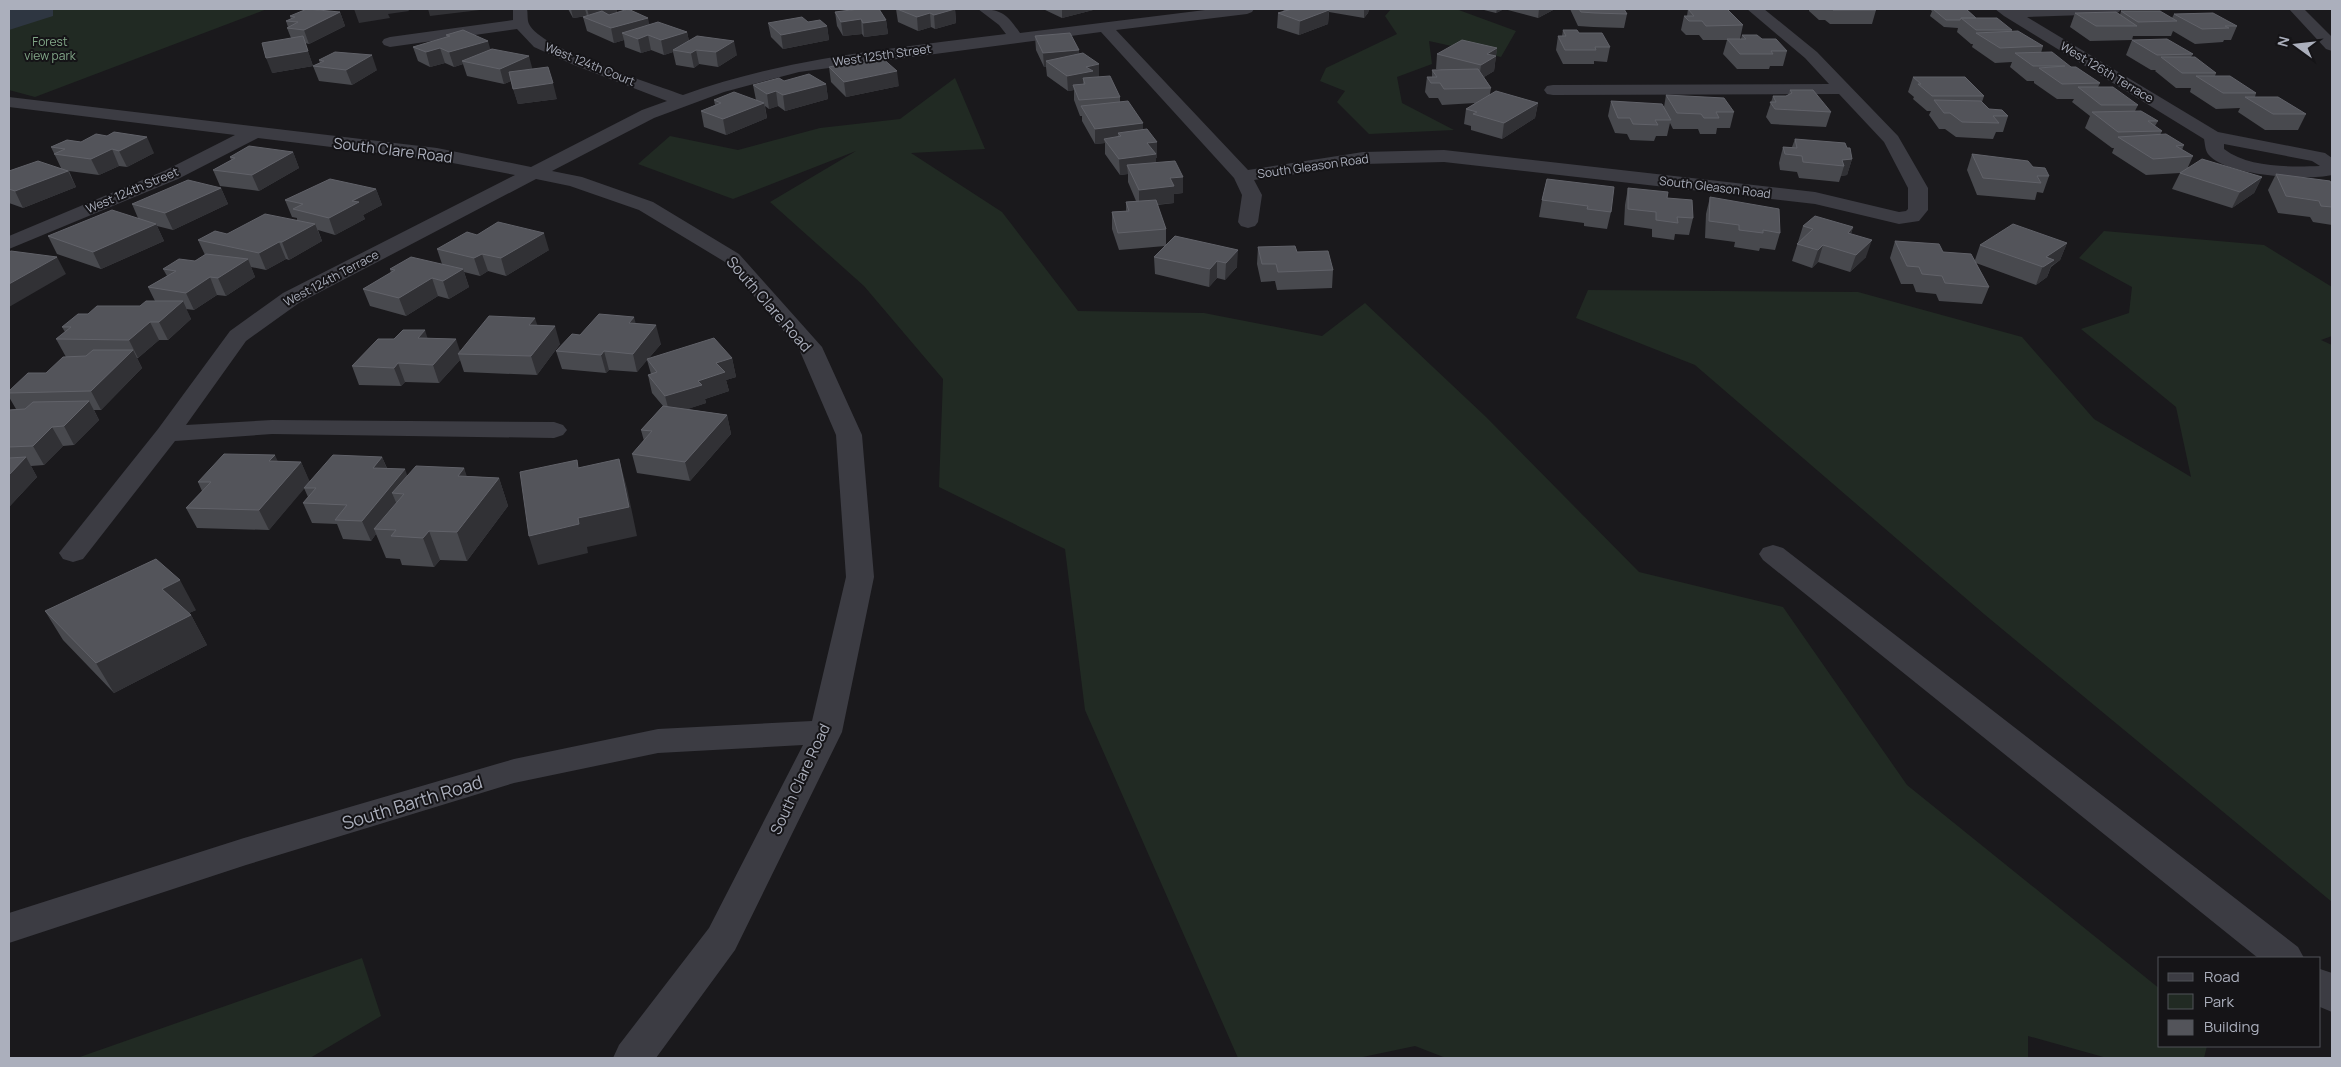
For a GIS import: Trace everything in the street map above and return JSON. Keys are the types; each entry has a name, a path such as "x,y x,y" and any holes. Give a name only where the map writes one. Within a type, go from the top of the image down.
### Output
{"street":[{"path":"985,9 1005,22 1016,38"},
{"name":"West 125th Street","path":"536,172 640,118 680,100 798,67 902,51 1247,9"},
{"name":"South Gleason Road","path":"1243,176 1363,158 1444,156 1815,198 1899,218 1912,217 1918,210 1918,188 1892,140 1811,55 1755,9"},
{"path":"2006,11 2114,9"},
{"path":"2296,9 2332,46"},
{"name":"West 126th Terrace","path":"2006,11 2212,136 2318,157 2329,164 2331,170 2323,173 2306,172 2250,167 2231,162 2221,158 2215,151 2212,136"},
{"path":"390,42 520,16"},
{"name":"West 124th Court","path":"520,16 534,38 556,52 680,100"},
{"name":"South Gleason Road","path":"1105,27 1243,176 1252,195 1248,222"},
{"path":"1553,90 1844,89"},
{"name":"South Clare Road","path":"9,102 437,154 575,181 646,206 732,258 810,347 849,436 860,577 826,732 722,939 633,1058"},
{"name":"West 124th Street","path":"9,243 171,175 254,133"},
{"name":"West 124th Terrace","path":"74,554 167,434 238,336 291,298 536,172"},
{"path":"167,434 272,428 554,430"},
{"path":"1773,554 2284,957"},
{"name":"South Barth Road","path":"9,928 244,852 514,771 658,741 826,732"},
{"path":"2321,987 2332,995"}],"green space":[{"name":"Forest view park","path":"9,9 267,9 35,97 9,90"},
{"path":"1391,9 1456,9 1516,31 1501,57 1429,41 1432,64 1397,77 1402,103 1454,130 1369,134 1337,102 1345,91 1320,81 1326,68 1397,34 1385,16"},
{"path":"955,78 985,149 911,153 1002,212 1078,311 1204,313 1322,336 1365,303 1486,417 1639,572 1783,607 1907,785 2158,987 2158,1047 2207,1047 2204,1058 2107,1058 2028,1036 2028,1058 1446,1058 1415,1046 1358,1058 1238,1058 1085,710 1065,549 939,487 943,379 864,286 770,202 856,151 733,199 638,164 670,136 738,150 820,128 900,119"},
{"path":"2104,231 2264,245 2332,287 2332,336 2321,340 2332,345 2332,902 1984,614 1695,365 1576,318 1588,290 1858,292 2022,337 2094,419 2191,477 2176,407 2081,329 2129,313 2132,287 2079,258"},
{"path":"362,958 381,1016 310,1058 77,1058"}],"shaded area":[{"path":"9,9 53,9 53,16 9,30"}],"building":[{"path":"307,9 340,12 304,30 287,28 298,22 286,21 295,17 290,16"},
{"path":"628,9 648,18 611,28 583,17 602,11 609,15"},
{"path":"879,9 886,20 863,23 861,19 841,22 835,12"},
{"path":"897,9 955,9 934,15 930,13 917,17"},
{"path":"1292,9 1329,10 1300,21 1278,13"},
{"path":"1579,9 1624,9 1627,14 1581,12"},
{"path":"1688,9 1727,9 1743,25 1706,26 1702,21 1689,21 1684,16 1694,16"},
{"path":"1875,9 1876,10 1833,10"},
{"path":"1933,9 1966,9 1976,18 1946,20"},
{"path":"2121,11 2160,11 2177,21 2138,22"},
{"path":"2116,12 2137,26 2096,26 2075,13"},
{"path":"2213,13 2237,26 2202,29 2174,14"},
{"path":"802,17 808,22 820,20 827,26 781,35 768,23"},
{"path":"1961,18 1997,18 2012,30 1976,30"},
{"path":"658,22 687,32 661,40 648,35 638,39 622,33"},
{"path":"463,30 488,41 449,52 440,48 426,52 413,47 450,36 446,35"},
{"path":"1563,30 1577,30 1579,33 1602,33 1610,47 1595,47 1596,50 1565,50 1558,36 1566,36"},
{"path":"2018,31 2043,46 2000,48 1976,33"},
{"path":"1070,33 1079,50 1043,53 1035,36"},
{"path":"1742,35 1757,35 1762,39 1776,39 1787,51 1771,51 1773,54 1740,54 1727,39 1746,39"},
{"path":"303,36 308,51 266,58 262,43"},
{"path":"697,36 734,41 716,52 696,50 691,53 673,50"},
{"path":"2167,39 2193,54 2157,55 2132,40"},
{"path":"1462,40 1497,48 1487,54 1496,56 1481,65 1437,54"},
{"path":"492,49 529,56 500,69 462,61"},
{"path":"335,52 372,55 346,70 313,66 324,61 319,60"},
{"path":"2052,52 2071,67 2076,67 2100,83 2062,84 2039,68 2065,66 2033,66 2015,53"},
{"path":"1083,53 1099,64 1086,67 1093,71 1067,76 1046,61"},
{"path":"881,57 897,71 844,82 829,67"},
{"path":"2161,57 2195,57 2216,73 2182,73"},
{"path":"548,67 553,83 513,89 509,72"},
{"path":"1478,69 1491,88 1444,89 1440,83 1431,83 1427,77 1437,77 1432,70"},
{"path":"809,74 826,84 783,95 776,91 767,94 753,85 779,78 784,81"},
{"path":"1110,76 1120,97 1079,100 1073,85 1085,84 1083,78"},
{"path":"2196,76 2230,76 2256,93 2223,93"},
{"path":"1913,77 1965,77 1984,96 1932,96"},
{"path":"2078,87 2113,87 2138,105 2101,105"},
{"path":"1790,90 1813,90 1831,112 1775,109 1770,102 1776,102 1773,96 1786,96 1792,93"},
{"path":"1496,91 1538,103 1504,123 1473,114 1477,112 1466,109"},
{"path":"734,92 764,103 723,119 701,111 721,103 714,100"},
{"path":"1666,95 1724,98 1734,112 1716,112 1719,118 1704,118 1701,114 1677,113"},
{"path":"2245,97 2278,97 2306,114 2273,114"},
{"path":"1934,100 1981,101 1989,109 2002,110 2008,116 1993,116 1999,123 1962,122 1950,113 1944,113"},
{"path":"1128,101 1143,123 1095,129 1081,106"},
{"path":"1611,101 1662,104 1671,120 1655,120 1658,125 1633,124 1630,118 1618,118"},
{"path":"2141,111 2158,121 2148,121 2162,131 2118,132 2092,112"},
{"path":"1147,129 1157,142 1147,143 1156,154 1119,159 1104,139 1121,136 1118,133"},
{"path":"114,132 147,137 119,151 112,149 91,159 54,154 65,149 51,147 67,140 81,142 96,134 107,136"},
{"path":"2166,134 2184,145 2176,146 2193,156 2153,159 2118,137"},
{"path":"1795,139 1845,143 1847,148 1850,148 1852,159 1842,160 1844,166 1803,162 1802,156 1785,154 1783,147 1797,148"},
{"path":"249,146 293,152 252,175 213,170 235,158 230,157"},
{"path":"1972,154 2028,161 2033,167 2045,168 2049,176 2037,176 2041,183 1983,178"},
{"path":"2202,159 2262,177 2240,192 2180,173"},
{"path":"38,161 68,171 15,191 9,189 9,171"},
{"path":"1175,161 1183,177 1170,178 1174,186 1139,190 1127,165"},
{"path":"2276,174 2330,181 2332,185 2332,207 2321,206 2319,201 2286,196"},
{"path":"330,179 376,189 352,201 359,202 329,218 293,209 303,204 285,200"},
{"path":"1547,179 1614,187 1611,212 1587,209 1588,206 1542,200"},
{"path":"188,180 221,188 165,213 132,204"},
{"path":"1628,188 1668,192 1667,198 1692,200 1693,218 1677,217 1678,223 1656,220 1656,212 1628,209"},
{"path":"1710,197 1779,209 1780,233 1763,230 1763,233 1739,230 1739,225 1709,221"},
{"path":"1156,200 1166,229 1118,233 1112,212 1129,211 1126,202"},
{"path":"112,210 156,224 93,252 48,236"},
{"path":"265,214 315,224 259,253 198,240 215,231 227,234"},
{"path":"1815,216 1853,227 1848,233 1872,240 1856,255 1823,245 1818,250 1797,244 1813,229 1803,226"},
{"path":"498,222 544,233 501,258 482,254 474,258 437,249 467,232 477,235"},
{"path":"2013,224 2067,243 2046,257 2054,260 2043,267 1980,245"},
{"path":"1175,236 1238,250 1226,263 1217,261 1210,269 1154,257"},
{"path":"1895,241 1939,244 1943,252 1971,254 1989,287 1945,283 1942,276 1922,274 1919,267 1907,266"},
{"path":"1295,246 1297,252 1328,251 1333,270 1278,272 1276,264 1262,264 1258,247"},
{"path":"9,252 57,257 9,284"},
{"path":"206,254 248,259 218,278 210,277 186,293 148,287 176,271 163,269 179,259 195,261"},
{"path":"411,257 463,269 443,281 432,278 399,298 363,289 395,270 390,269"},
{"path":"146,301 183,301 159,322 150,322 129,340 56,339 71,327 62,327 78,314 88,314 97,306 140,306"},
{"path":"599,314 634,317 629,323 656,325 633,354 604,351 601,355 556,351 572,334 580,335"},
{"path":"489,316 535,318 529,325 555,326 531,356 458,354"},
{"path":"403,330 425,330 418,338 456,339 433,365 398,363 394,368 352,366 378,339 394,339"},
{"path":"714,338 732,358 716,363 725,372 698,381 702,385 665,396 648,375 657,372 647,359"},
{"path":"93,350 133,350 91,391 9,393 28,373 46,373 63,357 86,356"},
{"path":"89,401 64,426 52,427 33,446 9,447 9,410 25,409 33,402"},
{"path":"663,406 727,415 685,462 632,454 652,431 641,430"},
{"path":"224,454 275,455 269,461 301,462 259,510 186,508 211,482 198,482"},
{"path":"333,455 382,457 373,468 405,469 362,521 335,520 347,505 303,503 316,488 304,488"},
{"path":"26,457 9,475 9,458"},
{"path":"619,459 629,507 578,518 579,524 529,536 520,472 577,460 578,468"},
{"path":"416,466 464,468 458,476 499,478 457,532 429,531 423,538 391,536 396,530 374,529 404,494 392,493"},
{"path":"156,559 180,580 162,589 191,615 96,663 45,611"}]}
